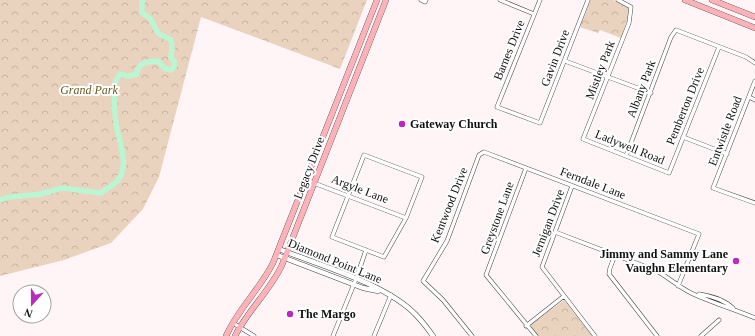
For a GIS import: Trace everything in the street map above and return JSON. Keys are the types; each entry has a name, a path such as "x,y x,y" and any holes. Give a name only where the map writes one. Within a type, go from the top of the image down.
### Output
{"main road":[{"name":"Legacy Drive","path":"226,336 233,322 265,278 277,255 377,0"},
{"name":"Legacy Drive","path":"235,336 270,287 288,252 386,0"},
{"path":"685,0 755,28"},
{"path":"712,0 755,17"},
{"path":"348,75 356,78"}],"street":[{"path":"421,0 426,1"},
{"path":"500,0 534,14"},
{"name":"Barnes Drive","path":"540,0 497,107 540,123"},
{"name":"Gavin Drive","path":"540,123 588,0"},
{"name":"Mistley Park","path":"583,139 629,23 631,7 618,0"},
{"name":"Albany Park","path":"626,156 671,37 676,30 719,47"},
{"path":"719,47 746,57 755,63"},
{"name":"Pemberton Drive","path":"669,173 719,47"},
{"path":"565,61 651,93"},
{"name":"Entwistle Road","path":"755,81 713,188 755,203"},
{"path":"749,97 755,100"},
{"path":"683,137 726,154"},
{"name":"Ladywell Road","path":"583,139 669,173"},
{"name":"Ferndale Lane","path":"479,155 484,152 699,234 678,286"},
{"path":"364,155 422,178 406,218 384,257 332,237 364,155"},
{"name":"Kentwood Drive","path":"472,336 443,300 423,281 448,241 479,155"},
{"name":"Greystone Lane","path":"526,168 486,275 526,326"},
{"name":"Argyle Lane","path":"306,180 406,218"},
{"name":"Jernigan Drive","path":"564,296 542,267 572,186"},
{"path":"555,232 657,271 678,286 692,293 755,318"},
{"name":"Diamond Point Lane","path":"279,249 356,279 391,295 416,314 433,336"},
{"path":"333,336 354,285 366,250"},
{"name":"Diamond Point Lane","path":"277,255 354,285 384,292"},
{"path":"615,255 609,274 657,336"},
{"path":"380,336 374,335 391,295"},
{"path":"536,336 526,326 564,296 595,336"},
{"path":"701,336 719,320"},
{"path":"233,322 254,336"}],"green space":[{"name":"Grand Park","path":"0,0 367,0 340,69 201,17 159,177 143,209 111,243 64,260 0,276"},
{"path":"590,0 613,0 629,8 629,14 621,38 600,30 598,33 580,27"},
{"path":"564,300 592,336 538,336 529,326"}],"waterway":[{"path":"0,200 9,197 41,194 62,188 100,193 112,186 120,178 123,170 123,159 114,106 115,83 120,74 129,76 137,74 139,67 150,61 158,61 164,68 171,70 175,64 171,58 171,40 158,33 150,18 142,13 143,0"}],"place":[{"name":"Gateway Church","path":"402,124"},
{"name":"Jimmy and Sammy Lane Vaughn Elementary","path":"736,261"},
{"name":"The Margo","path":"290,314"}]}
